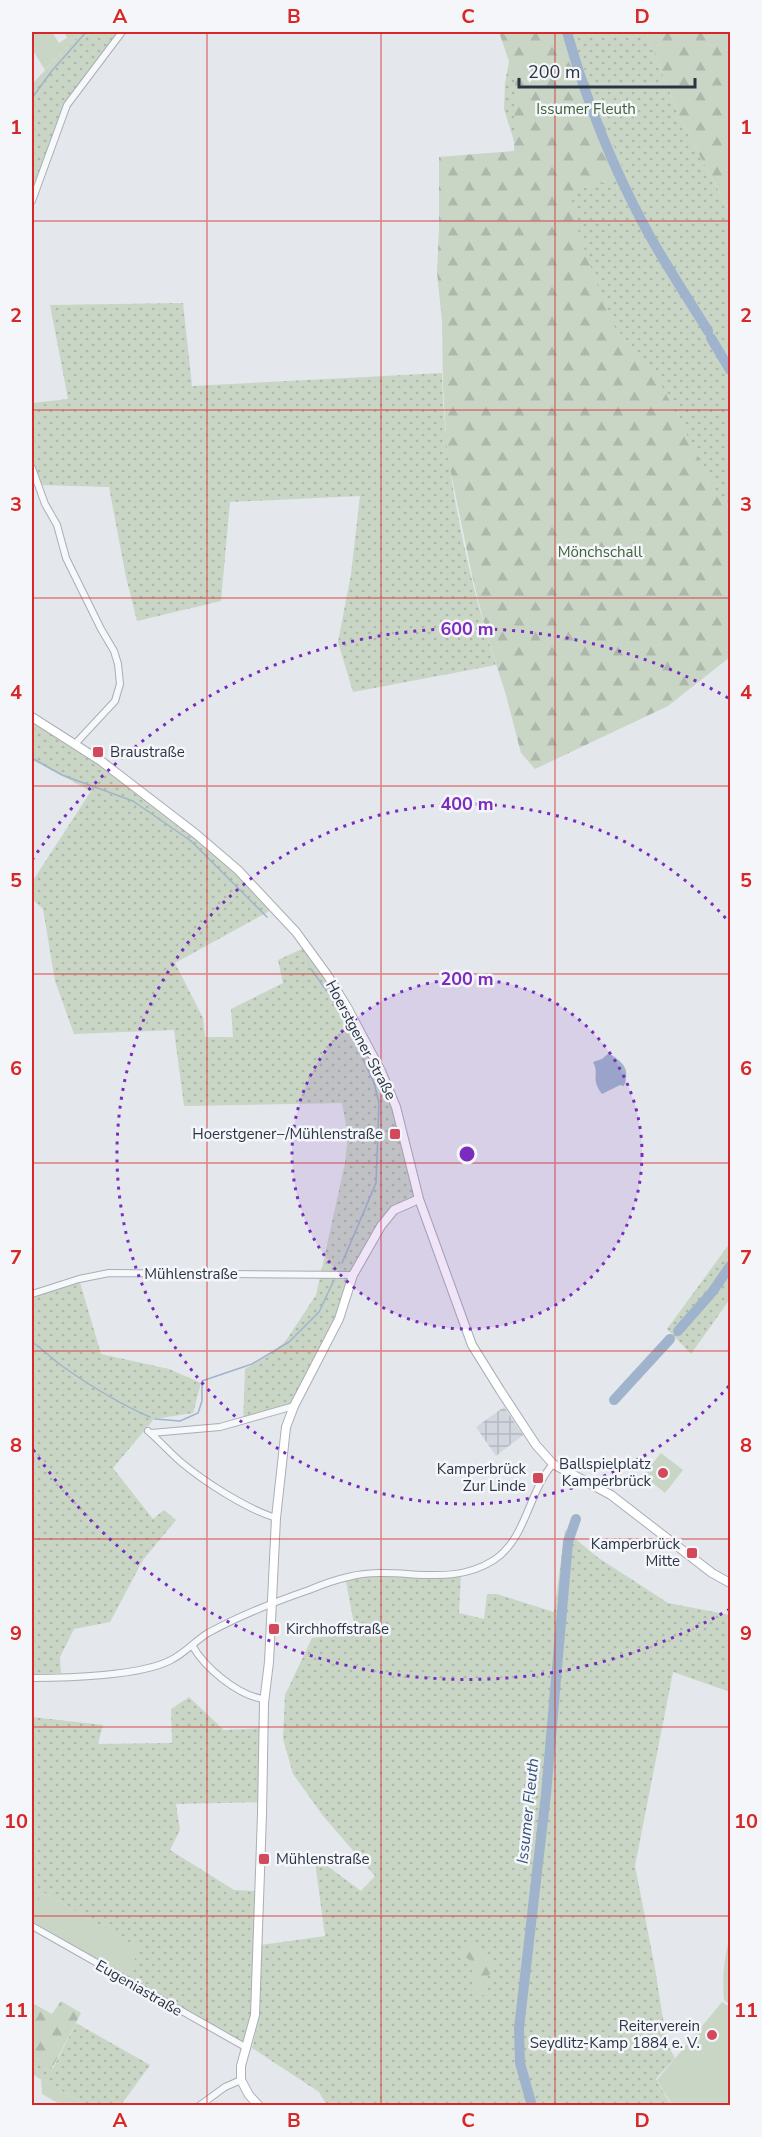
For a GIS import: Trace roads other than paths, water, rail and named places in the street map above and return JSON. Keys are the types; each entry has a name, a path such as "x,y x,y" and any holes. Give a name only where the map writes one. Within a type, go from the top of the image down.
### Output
{"main road":[{"name":"Hoerstgener Straße","path":"32,717 129,782 196,834 238,870 296,932 347,1007 381,1071 396,1107 419,1199 472,1345 536,1445 554,1464 611,1495 712,1573 730,1583"},
{"path":"259,2106 249,2095 241,2080 241,2066 255,2015 264,1699 269,1662 276,1518 286,1427 294,1406 339,1319 353,1275 381,1226 394,1210 419,1199"}],"street":[{"path":"32,201 67,105 122,32"},
{"path":"32,468 45,504 57,525 66,558 100,629 114,651 118,664 120,684 115,701 75,744"},
{"name":"Mühlenstraße","path":"32,1294 79,1279 109,1273 353,1275"},
{"path":"276,1518 261,1514 193,1472 149,1432 220,1427 294,1406"},
{"path":"32,1678 61,1678 130,1671 170,1660 206,1635 271,1603 345,1577 365,1573 391,1572 452,1576 482,1567 497,1558 510,1545 520,1529 542,1479 554,1464"},
{"path":"192,1646 198,1656 219,1675 256,1698 264,1699"},
{"name":"Eugeniastraße","path":"32,1926 247,2048"},
{"path":"199,2106 225,2087 241,2080"}],"water":[{"path":"609,1053 624,1066 626,1080 624,1086 620,1085 602,1094 598,1089 593,1062"}],"waterway":[{"path":"32,98 86,32"},
{"name":"Issumer Fleuth","path":"567,32 591,108 622,181 653,242 708,331"},
{"name":"Issumer Fleuth","path":"711,338 730,370"},
{"path":"32,758 62,775 133,801 191,841 267,917"},
{"path":"311,969 345,1020 374,1083 379,1103 376,1183 342,1263"},
{"name":"Issumer Fleuth","path":"678,1331 713,1291 730,1266"},
{"path":"155,1419 180,1421 198,1413 202,1401 202,1381 252,1364 289,1342 319,1312 334,1280"},
{"name":"Issumer Fleuth","path":"614,1400 670,1339"},
{"path":"32,1342 85,1382 150,1417"},
{"name":"Issumer Fleuth","path":"532,2106 520,2063 519,2028 546,1794 568,1542 576,1519"}],"place":[{"name":"Braustraße","path":"98,752"},
{"name":"Hoerstgener−/Mühlenstraße","path":"395,1134"},
{"name":"Ballspielplatz Kamperbrück","path":"663,1473"},
{"name":"Kamperbrück Zur Linde","path":"538,1478"},
{"name":"Kamperbrück Mitte","path":"692,1553"},
{"name":"Kirchhoffstraße","path":"274,1629"},
{"name":"Mühlenstraße","path":"264,1859"},
{"name":"Reiterverein Seydlitz-Kamp 1884 e. V.","path":"712,2035"}],"park label":[{"name":"Mönchschall","path":"600,552"}]}
